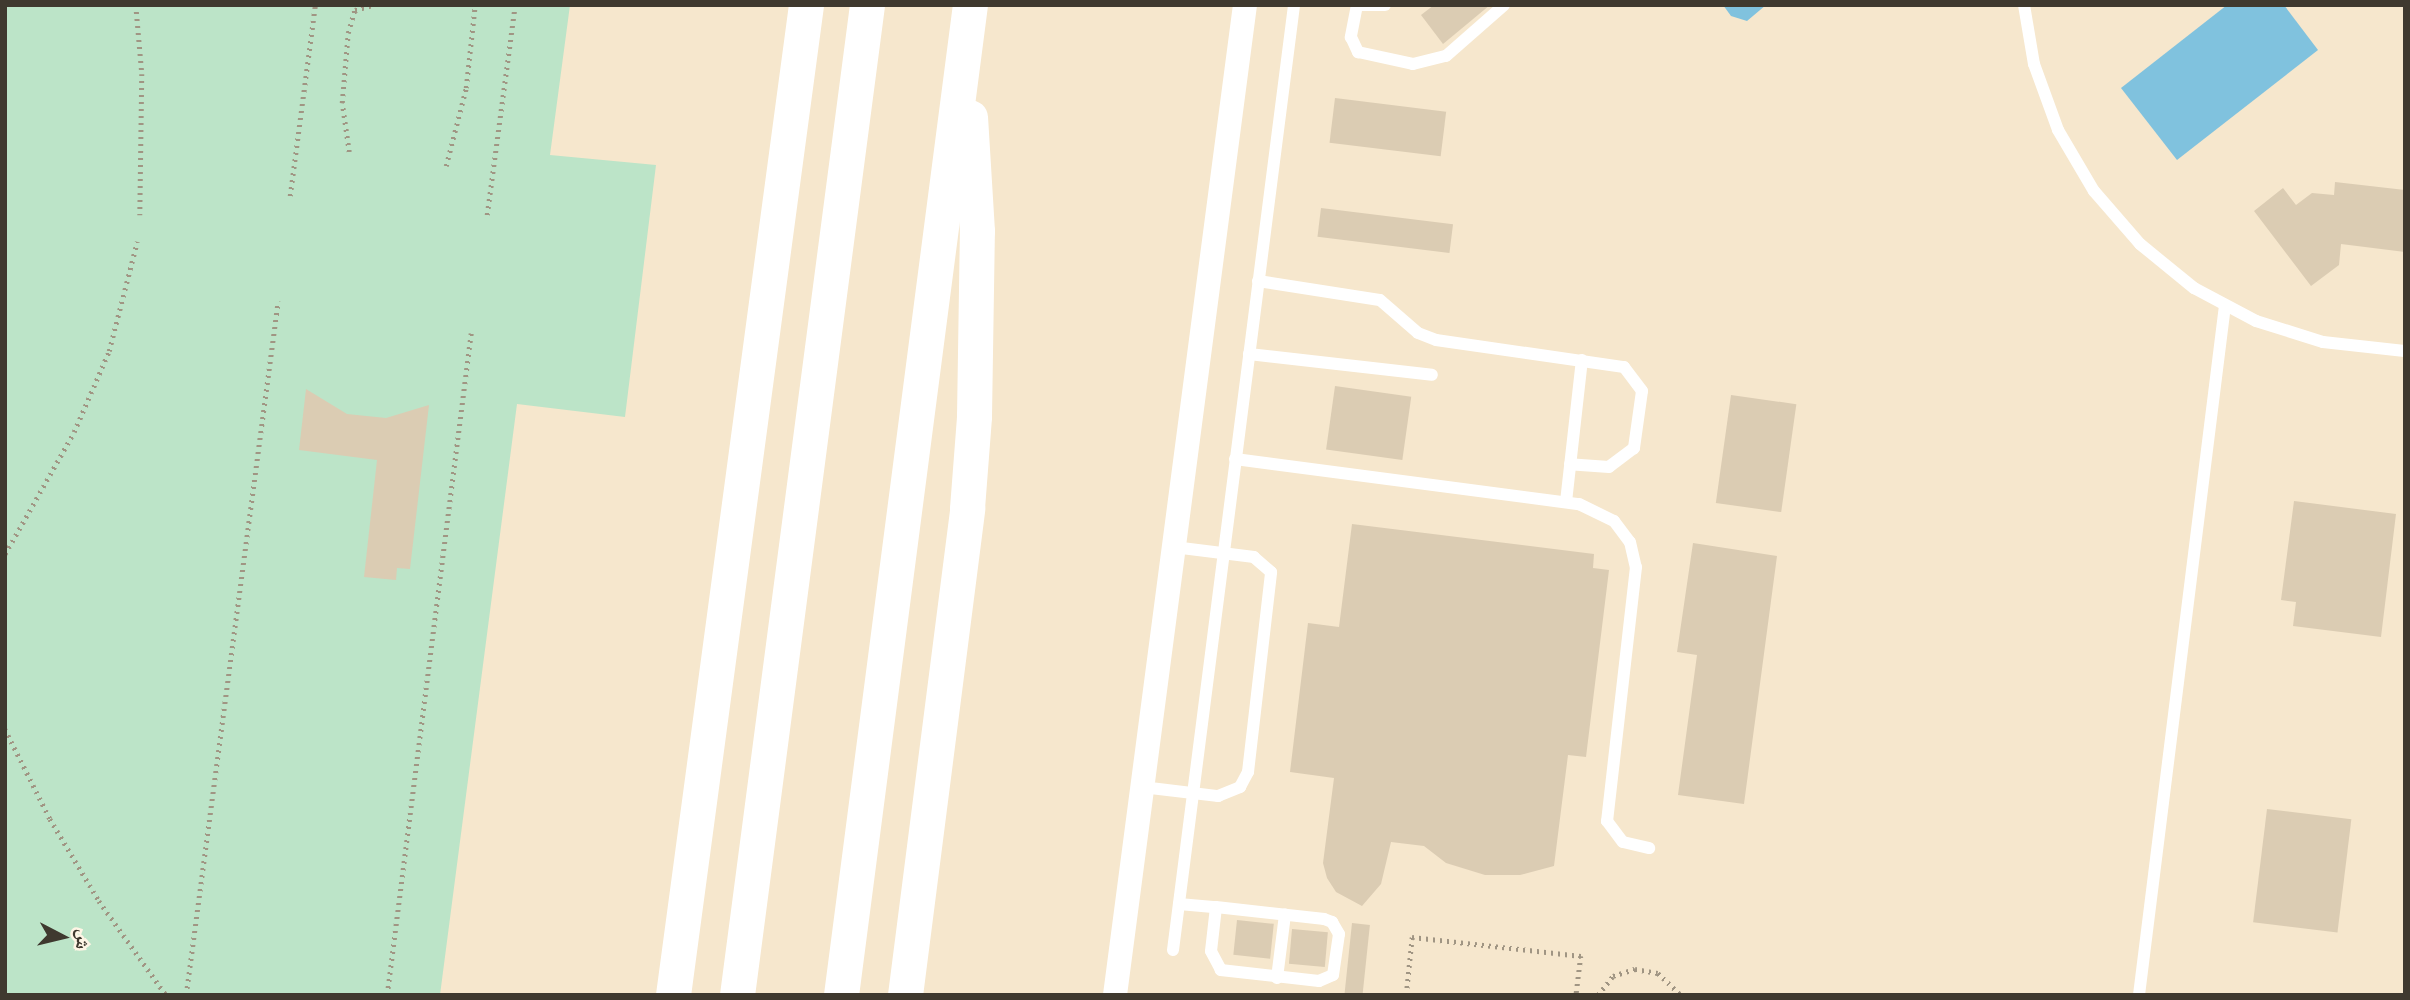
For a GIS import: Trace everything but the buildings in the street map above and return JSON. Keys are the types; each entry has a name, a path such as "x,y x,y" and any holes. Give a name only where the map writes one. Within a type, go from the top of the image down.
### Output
{"main road":[{"path":"673,995 806,5"},
{"path":"737,995 867,5"},
{"path":"841,995 970,5"},
{"path":"905,995 967,508 974,416 977,231 964,46"}],"street":[{"path":"1115,995 1245,5"}],"lane":[{"path":"1173,950 1294,5"},
{"path":"1385,5 1358,5 1351,37 1358,52 1413,64 1446,56 1504,5"},
{"path":"2024,5 2045,97 2094,191 2166,267 2225,306 2323,342 2405,351"},
{"path":"1258,281 1380,300 1418,333 1436,340 1624,367 1638,381 1642,401 1637,438 1628,457 1609,467 1570,464"},
{"path":"2139,995 2225,306"},
{"path":"1249,354 1432,376"},
{"path":"1566,502 1582,360"},
{"path":"1236,459 1566,502 1592,507 1614,521 1634,554 1636,580 1606,812 1616,837 1632,846 1649,848"},
{"path":"1142,788 1218,796 1234,792 1248,772 1251,750 1272,580 1261,561 1174,547"},
{"path":"1179,904 1216,907 1328,920 1336,925 1339,939 1335,971 1327,980 1232,973 1217,967 1211,951 1216,907"},
{"path":"1278,978 1285,915"}],"path":[{"path":"136,5 142,100 140,215"},
{"path":"290,196 315,5"},
{"path":"349,152 342,103 355,7 373,5"},
{"path":"446,166 466,88 475,5"},
{"path":"487,215 515,5"},
{"path":"5,555 74,432 109,351 137,242"},
{"path":"186,995 278,300"},
{"path":"387,995 471,332"},
{"path":"5,729 50,819 99,901 166,995"},
{"path":"1406,995 1412,937 1581,956 1576,995"},
{"path":"1598,995 1613,976 1635,969 1658,973 1681,995"}],"green space":[{"path":"5,5 570,5 550,155 656,165 625,417 517,404 440,995 5,995"}],"water":[{"path":"1723,5 1766,5 1747,21 1731,16"},
{"path":"2227,5 2284,5 2318,50 2177,160 2121,88"}]}
